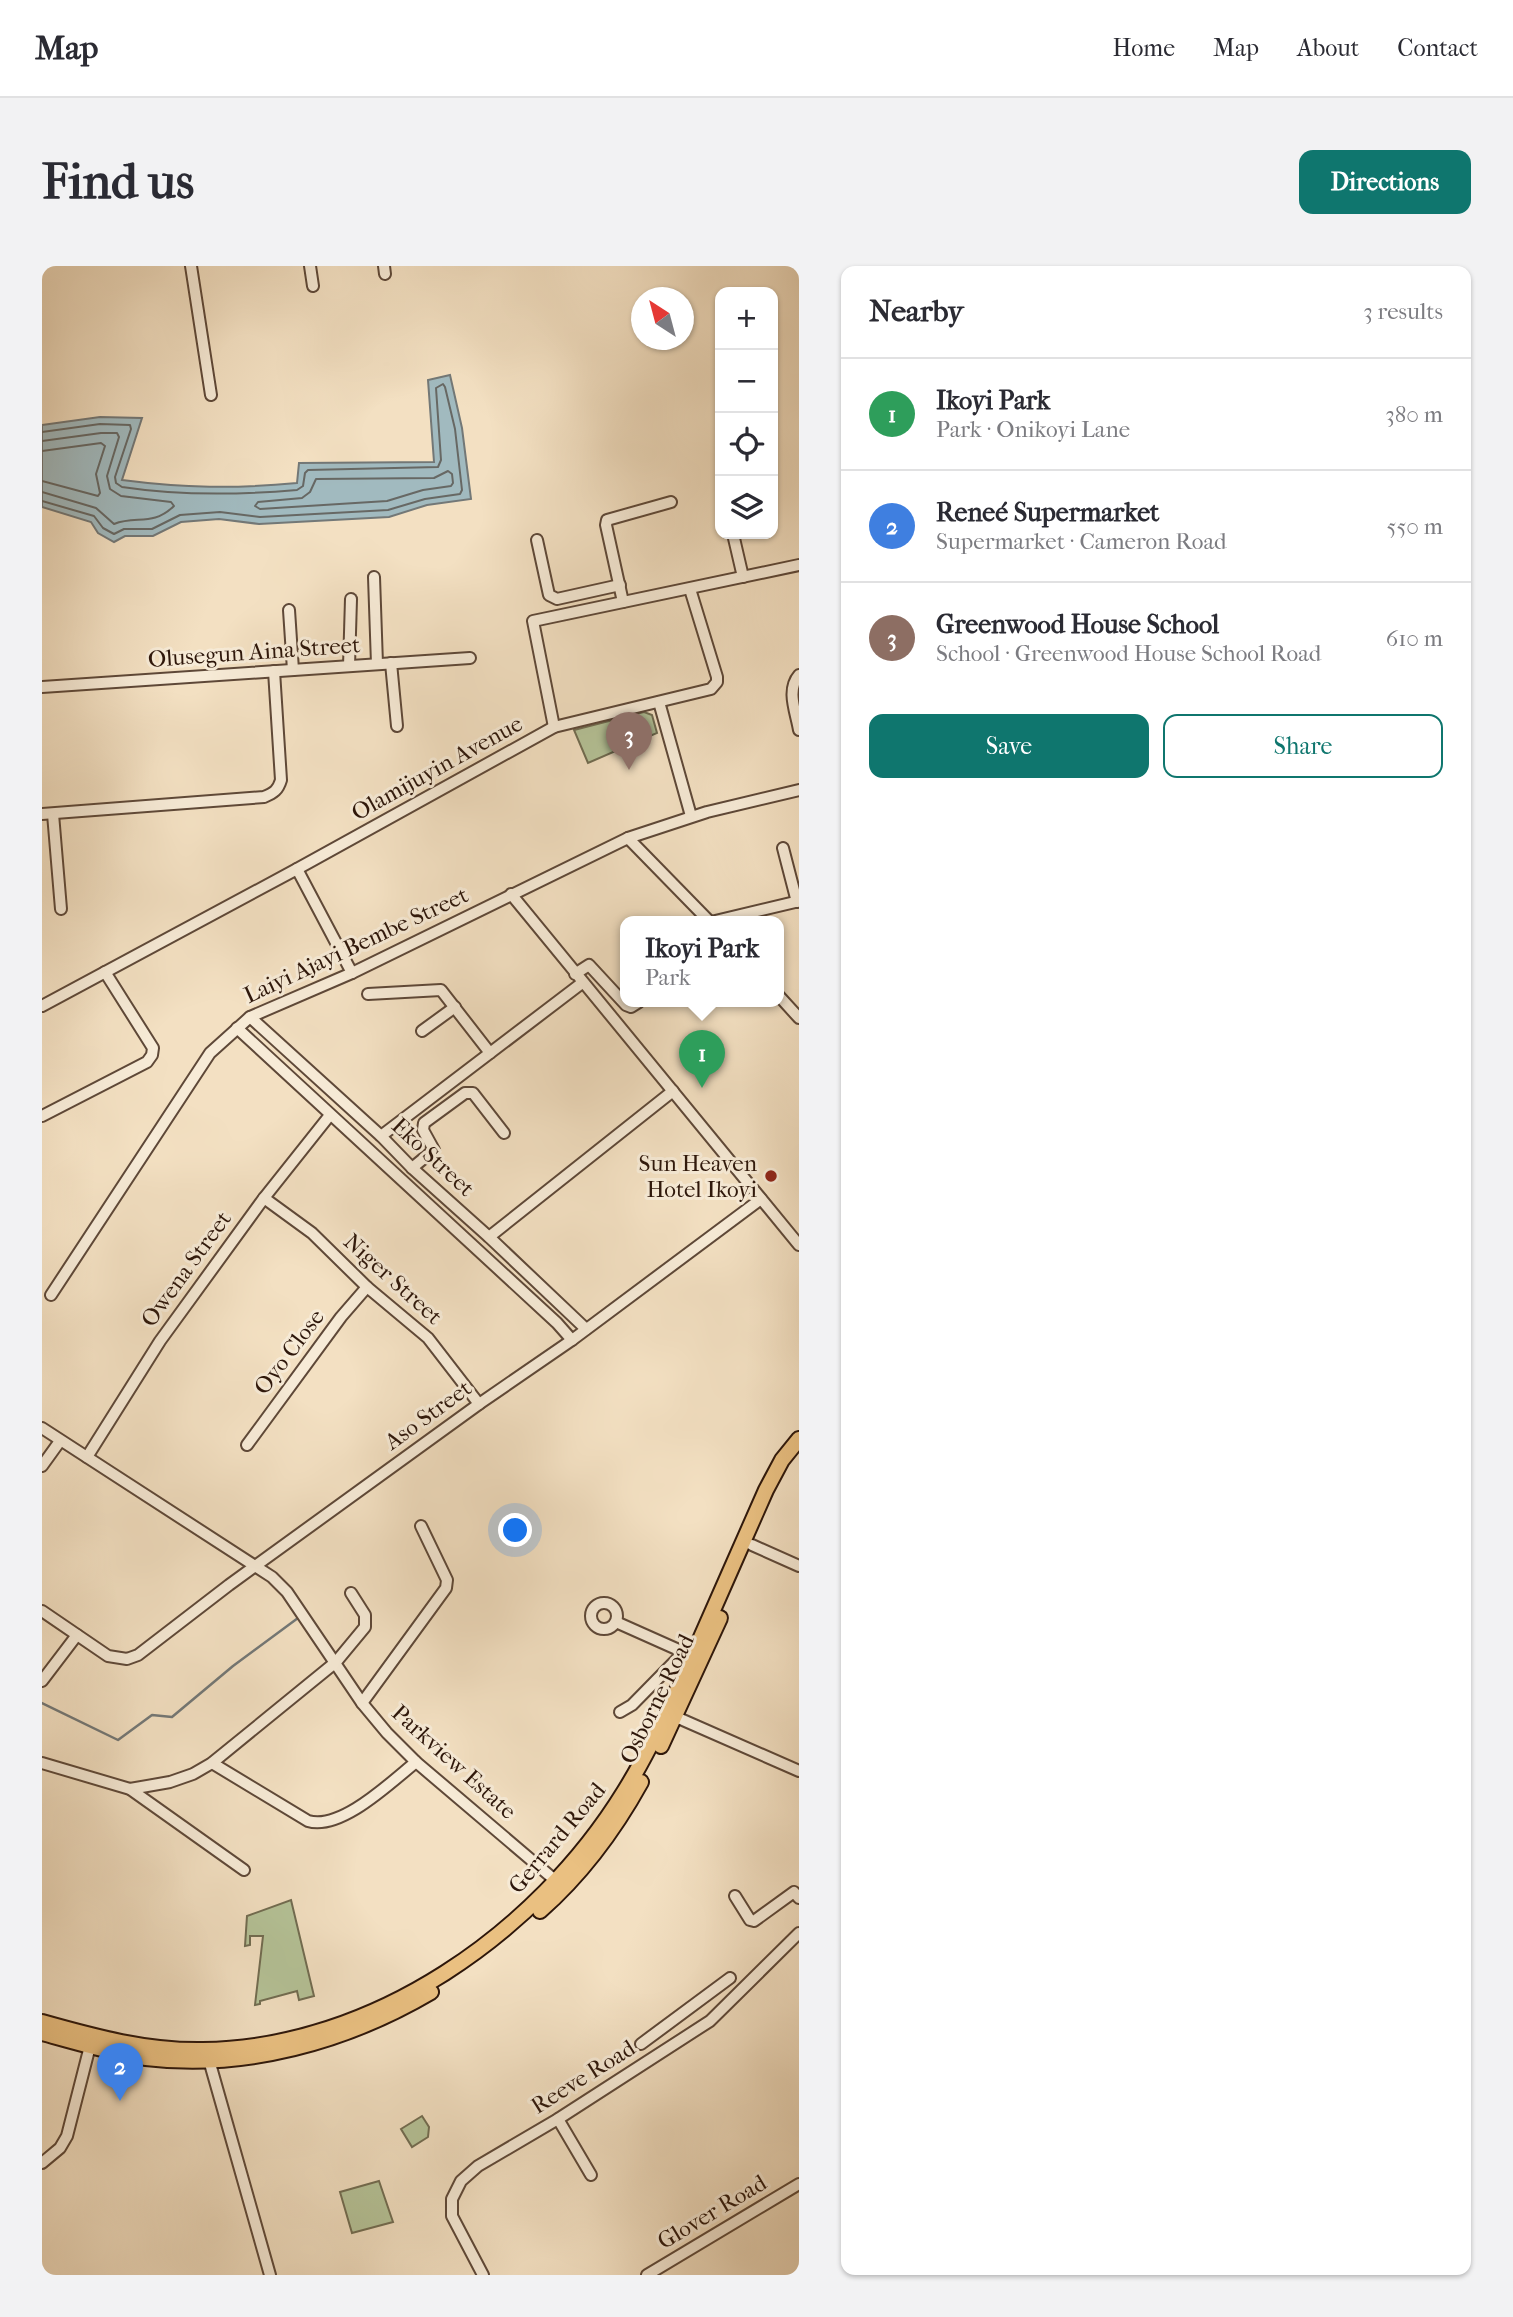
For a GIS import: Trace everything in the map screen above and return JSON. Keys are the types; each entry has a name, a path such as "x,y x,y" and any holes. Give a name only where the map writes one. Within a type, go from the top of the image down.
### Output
{"main road":[{"name":"Gerrard Road","path":"42,2022 125,2044 179,2050 245,2047 299,2036 355,2018 425,1985 491,1940 556,1881 592,1839 623,1794 665,1716 688,1654 766,1490 782,1460 799,1439"},
{"name":"Osborne Road","path":"42,2033 143,2057 209,2060 289,2050 339,2035 405,2007 477,1963 544,1907 587,1861 632,1799 676,1717 785,1473 799,1454"}],"street":[{"path":"191,266 211,395"},
{"path":"310,266 313,286"},
{"path":"624,602 607,520 671,502"},
{"path":"734,539 743,577"},
{"path":"537,540 549,595 552,597 620,585"},
{"path":"554,727 533,621 799,565"},
{"path":"374,577 377,664"},
{"name":"Olamijuyin Avenue","path":"42,1006 554,727 707,692 717,682 690,589"},
{"path":"349,666 351,599"},
{"path":"289,610 293,670"},
{"name":"Olusegun Aina Street","path":"42,687 470,658"},
{"path":"391,663 397,726"},
{"path":"61,909 47,814 264,797 278,788 281,780 274,671"},
{"path":"799,675 793,683 792,691 799,730"},
{"path":"659,702 691,816"},
{"name":"Laiyi Ajayi Bembe Street","path":"51,1295 211,1053 250,1017 352,973 628,838 748,800 799,790"},
{"path":"628,838 704,916"},
{"path":"736,916 798,902 783,848"},
{"path":"297,869 352,973"},
{"path":"511,894 799,1245"},
{"path":"381,1136 490,1053 579,978 589,965 620,999"},
{"path":"42,1116 147,1062 152,1055 153,1048 105,972"},
{"path":"368,994 439,989 490,1053"},
{"path":"784,1001 799,1017"},
{"path":"422,1031 455,1007"},
{"name":"Eko Street","path":"250,1017 586,1329"},
{"name":"Eko Street","path":"237,1028 572,1340"},
{"path":"489,1237 673,1091"},
{"path":"412,1168 434,1150 423,1130 424,1123 465,1093 473,1093 504,1133"},
{"name":"Owena Street","path":"87,1457 160,1340 264,1198 330,1115"},
{"name":"Niger Street","path":"264,1198 312,1233 368,1287 428,1338 479,1404"},
{"name":"Aso Street","path":"77,1634 108,1656 127,1659 138,1655 479,1404 572,1340 761,1199"},
{"name":"Oyo Close","path":"247,1444 341,1317 368,1287"},
{"name":"Parkview Estate","path":"42,1428 272,1577 287,1592 362,1703 387,1734 556,1881"},
{"path":"42,1466 60,1441"},
{"path":"362,1703 446,1588 447,1580 421,1526"},
{"path":"752,1545 799,1566"},
{"path":"130,1789 170,1782 193,1774 212,1763 336,1662 365,1627 365,1615 351,1593"},
{"path":"42,1611 77,1634 42,1681"},
{"path":"616,1622 688,1654 632,1705 620,1712"},
{"path":"676,1717 799,1772"},
{"path":"212,1763 307,1821 318,1824 342,1815 366,1801 416,1762"},
{"path":"42,1763 130,1789 244,1870"},
{"path":"735,1896 750,1920 754,1921 797,1891"},
{"name":"Reeve Road","path":"483,2275 454,2223 452,2209 455,2191 461,2181 478,2166 558,2119 710,2021 799,1933"},
{"path":"641,2045 730,1978"},
{"path":"695,2004 710,2021"},
{"path":"42,2163 60,2148 67,2136 90,2046"},
{"path":"209,2060 270,2275"},
{"path":"558,2119 591,2175"},
{"name":"Glover Road","path":"647,2275 799,2184"}],"green space":[{"path":"644,712 652,715 657,733 588,763 574,730"},
{"path":"291,1900 314,1996 299,2000 297,1991 260,2001 260,2004 255,2005 263,1936 250,1936 250,1945 245,1946 247,1916"},
{"path":"422,2116 429,2127 428,2137 412,2147 401,2129"},
{"path":"379,2181 393,2222 352,2233 340,2192"}],"water":[{"path":"450,375 462,428 471,499 427,505 389,517 259,524 219,519 181,522 153,536 125,536 114,542 98,533 91,522 42,507 42,425 100,417 142,418 122,480 210,487 297,483 299,463 434,462 428,380"}],"waterway":[{"path":"42,1703 118,1740 152,1715 172,1717 233,1666 298,1618"}],"place":[{"name":"Greenwood House School","path":"629,770"},
{"name":"Ikoyi Park","path":"702,1088"},
{"name":"Sun Heaven Hotel Ikoyi","path":"771,1176"},
{"name":"Reneé Supermarket","path":"120,2101"}]}
